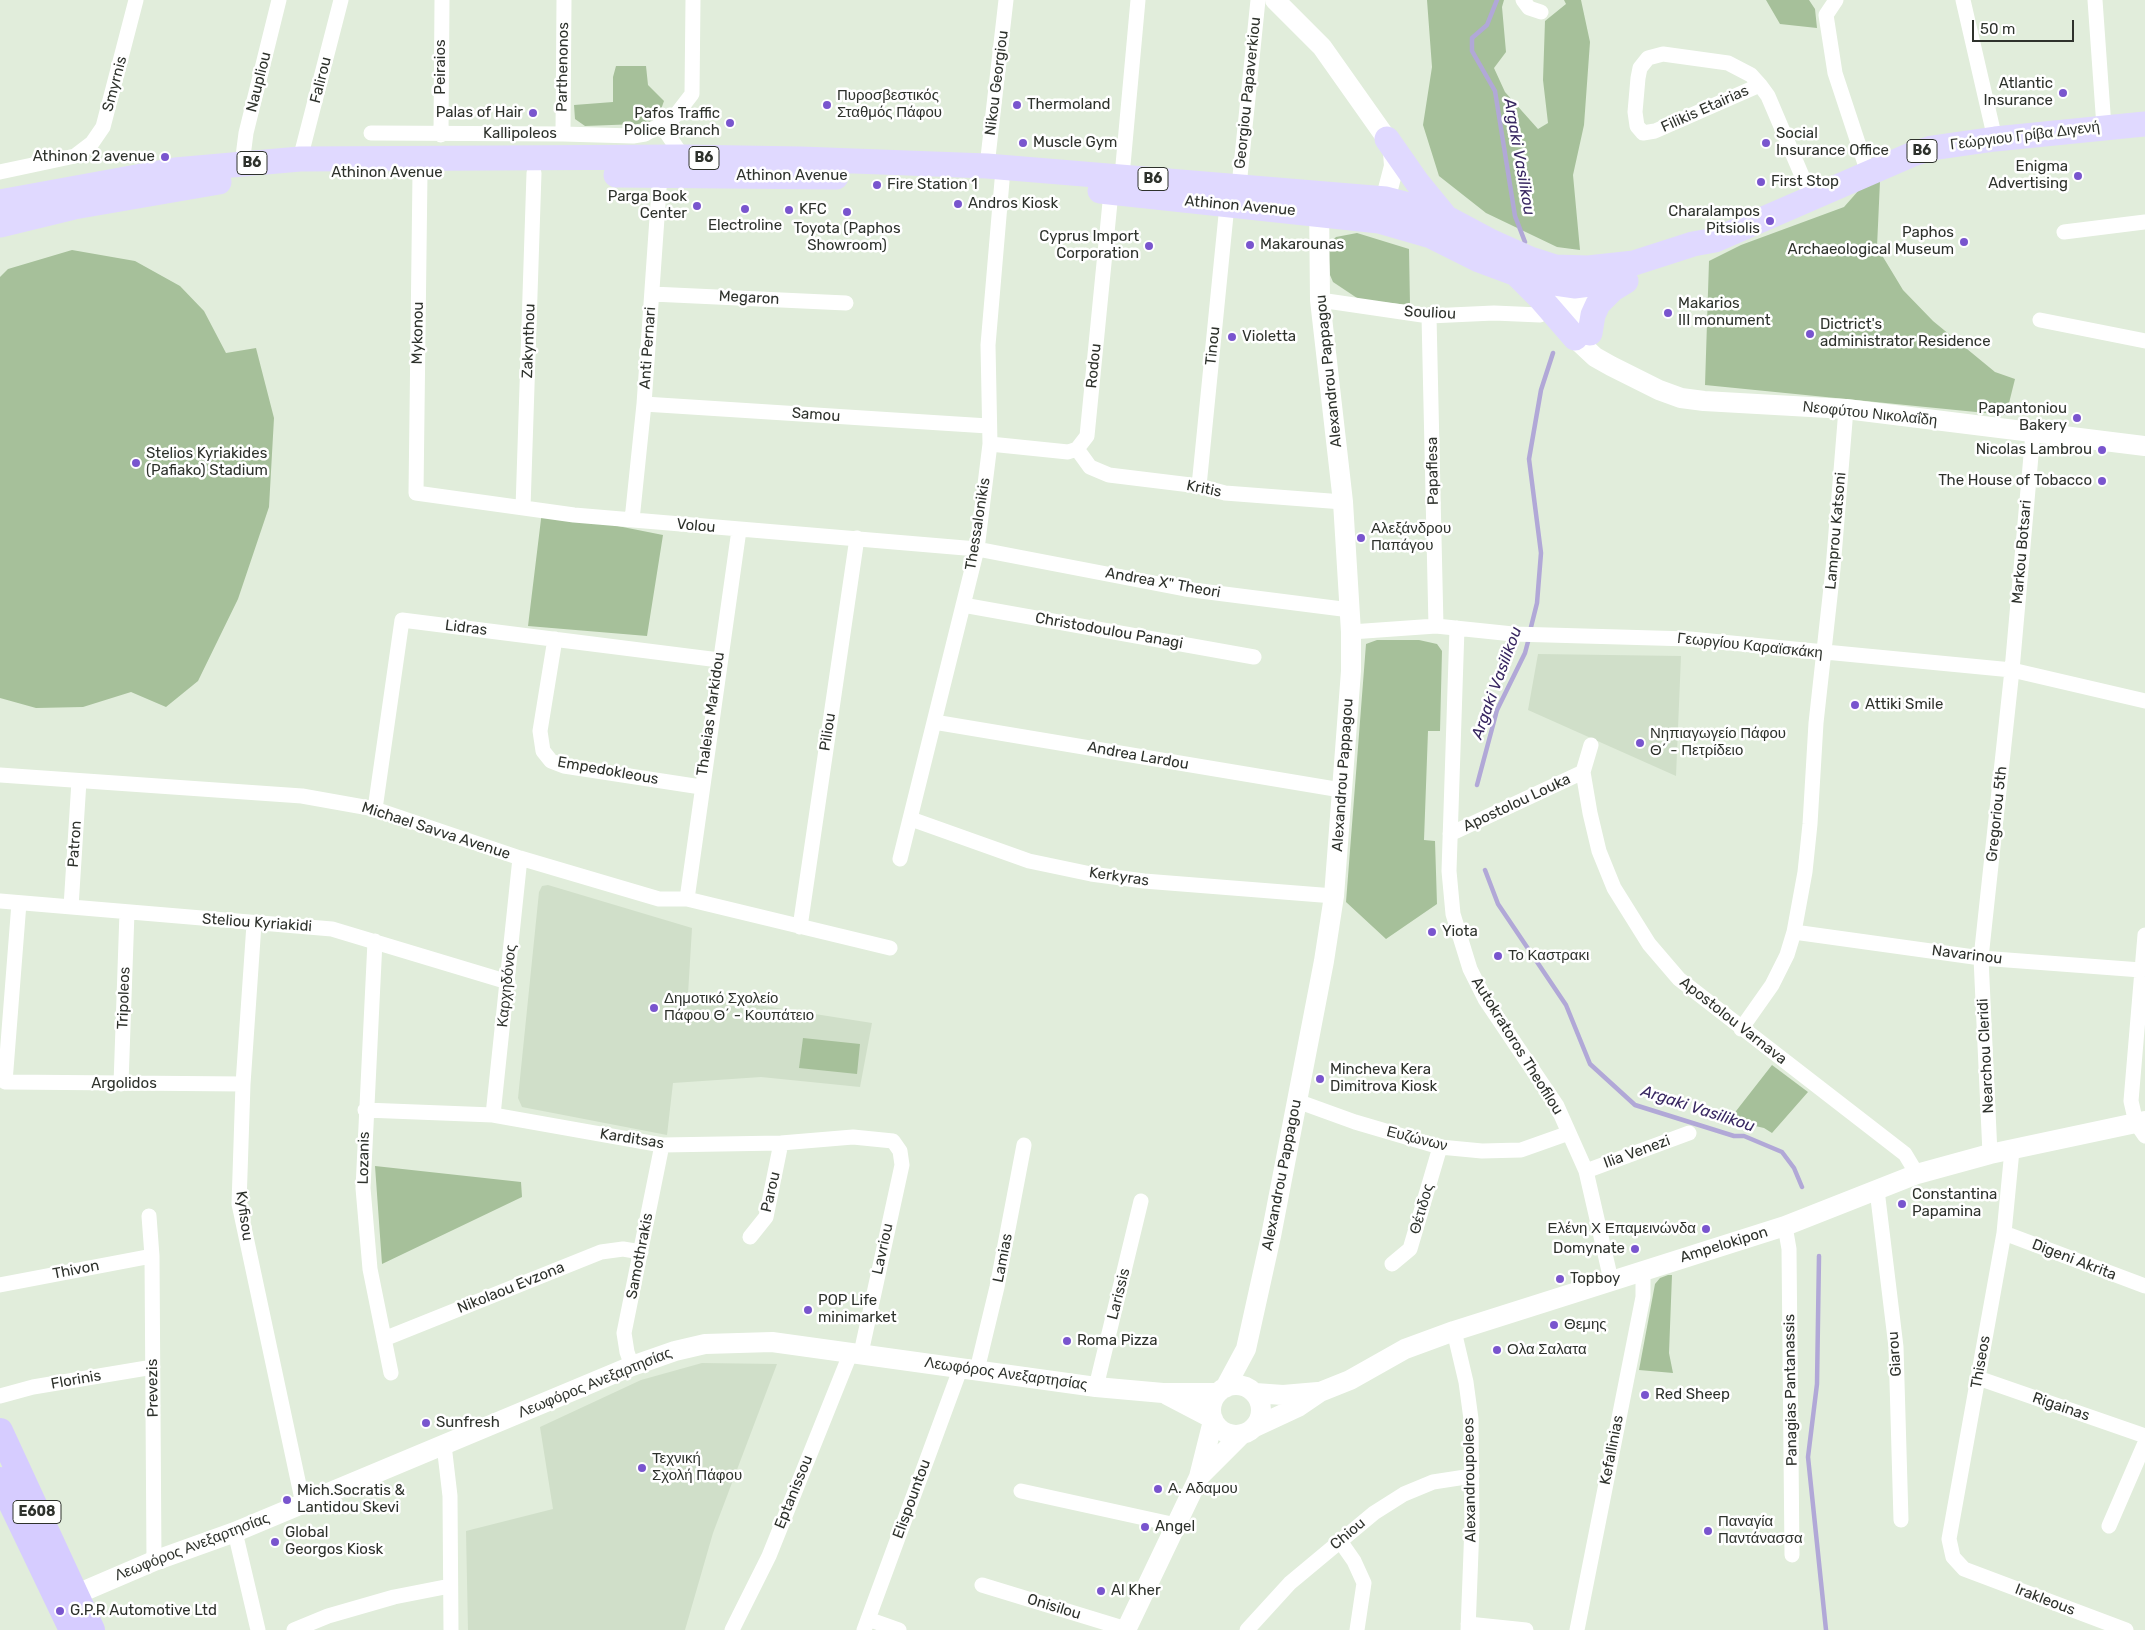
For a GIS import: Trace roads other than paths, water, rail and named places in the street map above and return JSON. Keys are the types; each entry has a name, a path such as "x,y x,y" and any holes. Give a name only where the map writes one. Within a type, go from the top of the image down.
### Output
{"highway":[{"name":"E608","path":"0,1431 68,1597 72,1630"},
{"name":"E608","path":"0,1480 68,1597 92,1630"}],"main road":[{"name":"Γεώργιου Γρίβα Διγενή","path":"1564,276 1597,268 1634,263 1693,244 1714,240 1811,197 1932,148 1994,138 2145,124"},
{"path":"1387,139 1417,182 1447,218"},
{"name":"Athinon Avenue","path":"0,225 74,207 210,183 423,166 683,157 801,159 1116,184 1382,210 1421,208 1447,218 1564,276"},
{"name":"Athinon Avenue","path":"0,202 175,170 300,159 534,173 935,178 994,174"},
{"name":"Athinon Avenue","path":"1382,210 1479,260 1516,275 1564,276"},
{"name":"Γεώργιου Γρίβα Διγενή","path":"1564,276 1600,284 1632,277 1673,264 1697,253 1714,240"},
{"path":"1516,275 1583,335 1598,304 1613,289 1632,277"}],"street":[{"name":"Smyrnis","path":"0,172 75,156 92,143 103,127 136,0"},
{"name":"Naupliou","path":"242,164 246,132 279,0"},
{"name":"Falirou","path":"300,159 341,0"},
{"name":"Peiraios","path":"441,134 442,0"},
{"name":"Parthenonos","path":"562,134 564,0"},
{"path":"683,157 664,125 686,104 692,94 692,0"},
{"name":"Nikou Georgiou","path":"994,174 1006,0"},
{"name":"Rodou","path":"1077,449 1087,436 1138,0"},
{"name":"Georgiou Papaverkiou","path":"1233,196 1258,0"},
{"path":"1275,0 1322,47 1387,139 1393,152 1394,166 1382,210"},
{"path":"1523,0 1528,8 1541,12"},
{"path":"1836,0 1826,15 1834,73 1868,173"},
{"path":"1963,0 1994,138"},
{"path":"2095,0 2104,127"},
{"name":"Filikis Etairias","path":"1760,85 1655,131 1643,133 1637,126 1635,112 1638,78 1644,62 1655,55 1674,55 1728,63 1741,68 1760,85 1775,108 1811,197"},
{"name":"Kallipoleos","path":"371,133 633,136 645,134 664,125"},
{"path":"423,166 441,134"},
{"name":"Mykonou","path":"416,493 423,166"},
{"name":"Zakynthou","path":"524,508 534,173"},
{"name":"Thessalonikis","path":"900,860 912,819 976,549 990,444 988,426 988,345 994,174"},
{"name":"Anti Pernari","path":"632,520 644,404 660,175"},
{"name":"Tinou","path":"1199,486 1233,196"},
{"name":"Alexandrou Pappagou","path":"1221,1390 1246,1349 1297,1101 1324,961 1334,896 1351,671 1351,632 1343,502 1320,300 1319,203"},
{"path":"2064,232 2145,222"},
{"name":"Νεοφύτου Νικολαΐδη","path":"1564,276 1583,335 1603,361 1659,390 1681,398 1846,409 2032,434 2145,446"},
{"name":"Megaron","path":"652,294 846,303"},
{"name":"Souliou","path":"1320,300 1429,316 1540,315"},
{"name":"Papaflesa","path":"1429,316 1436,626"},
{"path":"2040,320 2145,342"},
{"name":"Samou","path":"644,404 988,426"},
{"name":"Lamprou Katsoni","path":"1741,1029 1772,986 1787,955 1794,932 1808,852 1823,653 1833,569 1846,409"},
{"name":"Markou Botsari","path":"2012,670 2032,434"},
{"path":"990,444 1059,452 1077,449"},
{"name":"Kritis","path":"1077,449 1090,467 1103,474 1199,486 1225,493 1343,502"},
{"name":"Volou","path":"416,493 632,520 976,549"},
{"name":"Thaleias Markidou","path":"687,899 701,787 739,530"},
{"name":"Piliou","path":"800,927 857,538"},
{"name":"Andrea X\" Theori","path":"976,549 1185,589 1350,610"},
{"name":"Christodoulou Panagi","path":"963,605 1254,657"},
{"name":"Lidras","path":"375,809 402,620 719,660"},
{"name":"Γεωργίου Καραϊσκάκη","path":"1351,632 1436,626 1513,634 1690,639 1788,647 1823,653 2012,670 2145,700"},
{"name":"Autokratoros Theofilou","path":"1457,628 1449,871 1453,914 1470,969 1485,999 1557,1106 1586,1171 1612,1280"},
{"name":"Empedokleous","path":"555,639 540,731 543,751 551,761 564,766 701,787"},
{"name":"Gregoriou 5th","path":"1982,958 2012,670"},
{"name":"Andrea Lardou","path":"934,722 1341,790"},
{"name":"Apostolou Varnava","path":"1591,745 1583,772 1599,851 1622,903 1649,944 1679,979 1741,1029 1905,1154 1917,1174"},
{"name":"Apostolou Louka","path":"1450,834 1583,772"},
{"name":"Michael Savva Avenue","path":"0,775 79,782 302,796 375,809 520,858 659,899 687,899 890,948"},
{"name":"Patron","path":"70,907 79,782"},
{"name":"Kerkyras","path":"912,819 1029,861 1091,874 1144,882 1334,896"},
{"name":"Καρχηδόνος","path":"493,1115 520,858"},
{"name":"Steliou Kyriakidi","path":"0,901 254,924 332,929 508,982"},
{"name":"Argolidos","path":"19,903 2,1082 243,1084"},
{"name":"Tripoleos","path":"120,1084 127,912"},
{"name":"Kyfisou","path":"254,924 243,1084 239,1204 303,1504"},
{"name":"Navarinou","path":"1794,932 1982,958 2141,970"},
{"path":"2142,1126 2132,1111 2131,1089 2145,935"},
{"name":"Lozanis","path":"375,941 365,1110 363,1188 370,1268 391,1373"},
{"name":"Nearchou Cleridi","path":"1982,958 1990,1154"},
{"name":"Ευζώνων","path":"1297,1101 1355,1122 1440,1147 1521,1150 1569,1133"},
{"name":"Karditsas","path":"365,1110 493,1115 662,1145 781,1143 853,1137 886,1139 898,1146"},
{"name":"Ampelokipon","path":"1248,1431 1298,1407 1320,1392 1350,1380 1405,1349 1454,1331 1785,1226 1917,1174 1990,1154 2142,1126"},
{"name":"Ilia Venezi","path":"1586,1171 1689,1133"},
{"name":"Parou","path":"750,1237 766,1217 781,1143"},
{"name":"Samothrakis","path":"632,1366 626,1352 624,1333 662,1145"},
{"name":"Lamias","path":"969,1368 998,1287 1024,1145"},
{"name":"Lavriou","path":"856,1352 902,1166 898,1146"},
{"name":"Θέτιδος","path":"1392,1264 1410,1249 1440,1147"},
{"name":"Thiseos","path":"1964,1569 1953,1557 1949,1539 2004,1233 2012,1150"},
{"name":"Giarou","path":"1877,1190 1896,1347 1901,1520"},
{"name":"Larissis","path":"1096,1387 1141,1201"},
{"name":"Prevezis","path":"149,1216 152,1256 152,1536 154,1561"},
{"name":"Panagias Pantanassis","path":"1785,1226 1789,1248 1792,1555"},
{"name":"Digeni Akrita","path":"2004,1233 2145,1286"},
{"name":"Nikolaou Evzona","path":"384,1339 601,1252 623,1249 641,1252"},
{"name":"Thivon","path":"0,1285 152,1256"},
{"name":"Kefallinias","path":"1576,1630 1642,1297 1644,1270"},
{"name":"Alexandroupoleos","path":"1454,1331 1468,1400 1472,1476 1468,1627"},
{"name":"Λεωφόρος Ανεξαρτησίας","path":"68,1597 154,1561 235,1532 632,1366 675,1351 713,1344 772,1342 856,1352 1096,1387 1162,1393 1221,1390"},
{"name":"Alexandrou Pappagou","path":"1246,1349 1253,1391"},
{"name":"Eptanissou","path":"732,1630 769,1556 856,1352"},
{"name":"Florinis","path":"0,1396 33,1387 153,1367"},
{"name":"Elispountou","path":"866,1625 969,1368"},
{"name":"Rigainas","path":"1978,1378 2145,1436"},
{"path":"1126,1629 1199,1477 1213,1420 1212,1404 1221,1390 1238,1385 1253,1391 1262,1406 1259,1421 1199,1477"},
{"name":"Ampelokipon","path":"1253,1391 1283,1395 1320,1392"},
{"name":"Λεωφόρος Ανεξαρτησίας","path":"1162,1393 1213,1420"},
{"path":"1213,1420 1223,1432 1232,1435 1248,1431"},
{"path":"2109,1526 2145,1443"},
{"path":"444,1445 450,1496 451,1630"},
{"name":"Chiou","path":"1247,1630 1290,1583 1374,1512 1404,1494 1433,1482 1472,1476"},
{"path":"1021,1491 1176,1525"},
{"path":"235,1532 258,1630"},
{"path":"1340,1541 1354,1561 1364,1583 1357,1630"},
{"name":"Irakleous","path":"1964,1569 2126,1630"},
{"name":"Onisilou","path":"982,1585 1126,1629"},
{"path":"294,1630 328,1616 394,1597 450,1586"},
{"path":"866,1625 899,1630"},
{"path":"1468,1627 1526,1630"}],"waterway":[{"name":"Argaki Vasilikou","path":"1497,0 1487,25 1472,38 1472,51 1495,91 1515,216 1525,242"},
{"name":"Argaki Vasilikou","path":"1530,631 1537,603 1541,553 1529,459 1541,390 1553,353"},
{"name":"Argaki Vasilikou","path":"1477,785 1497,710 1525,653 1529,638"},
{"name":"Argaki Vasilikou","path":"1485,870 1498,904 1566,1005 1590,1064 1635,1105 1734,1136 1744,1136 1782,1152 1794,1168 1802,1187"},
{"name":"Argaki Vasilikou","path":"1819,1256 1817,1384 1808,1457 1826,1630"}],"place":[{"name":"Atlantic Insurance","path":"2063,93"},
{"name":"Πυροσβεστικός Σταθμός Πάφου","path":"827,105"},
{"name":"Thermoland","path":"1017,105"},
{"name":"Palas of Hair","path":"533,113"},
{"name":"Pafos Traffic Police Branch","path":"730,123"},
{"name":"Muscle Gym","path":"1023,143"},
{"name":"Social Insurance Office","path":"1766,143"},
{"name":"Athinon 2 avenue","path":"165,157"},
{"name":"Enigma Advertising","path":"2078,176"},
{"name":"First Stop","path":"1761,182"},
{"name":"Fire Station 1","path":"877,185"},
{"name":"Andros Kiosk","path":"958,204"},
{"name":"Parga Book Center","path":"697,206"},
{"name":"Electroline","path":"745,209"},
{"name":"KFC","path":"789,210"},
{"name":"Toyota (Paphos Showroom)","path":"847,212"},
{"name":"Charalampos Pitsiolis","path":"1770,221"},
{"name":"Paphos Archaeological Museum","path":"1964,242"},
{"name":"Makarounas","path":"1250,245"},
{"name":"Cyprus Import Corporation","path":"1149,246"},
{"name":"Makarios III monument","path":"1668,313"},
{"name":"Dictrict's administrator Residence","path":"1810,334"},
{"name":"Violetta","path":"1232,337"},
{"name":"Papantoniou Bakery","path":"2077,418"},
{"name":"Nicolas Lambrou","path":"2102,450"},
{"name":"Stelios Kyriakides (Pafiako) Stadium","path":"136,463"},
{"name":"The House of Tobacco","path":"2102,481"},
{"name":"Αλεξάνδρου Παπάγου","path":"1361,538"},
{"name":"Attiki Smile","path":"1855,705"},
{"name":"Νηπιαγωγείο Πάφου Θ΄ - Πετρίδειο","path":"1640,743"},
{"name":"Yiota","path":"1432,932"},
{"name":"Το Καστρακι","path":"1498,956"},
{"name":"Δημοτικό Σχολείο Πάφου Θ΄ - Κουπάτειο","path":"654,1008"},
{"name":"Mincheva Kera Dimitrova Kiosk","path":"1320,1079"},
{"name":"Constantina Papamina","path":"1902,1204"},
{"name":"Ελένη Χ Επαμεινώνδα","path":"1706,1229"},
{"name":"Domynate","path":"1635,1249"},
{"name":"Topboy","path":"1560,1279"},
{"name":"POP Life minimarket","path":"808,1310"},
{"name":"Θεμης","path":"1554,1325"},
{"name":"Roma Pizza","path":"1067,1341"},
{"name":"Ολα Σαλατα","path":"1497,1350"},
{"name":"Red Sheep","path":"1645,1395"},
{"name":"Sunfresh","path":"426,1423"},
{"name":"Τεχνική Σχολή Πάφου","path":"642,1468"},
{"name":"Α. Αδαμου","path":"1158,1489"},
{"name":"Mich.Socratis & Lantidou Skevi","path":"287,1500"},
{"name":"Angel","path":"1145,1527"},
{"name":"Παναγία Παντάνασσα","path":"1708,1531"},
{"name":"Global Georgos Kiosk","path":"275,1542"},
{"name":"Al Kher","path":"1101,1591"},
{"name":"G.P.R Automotive Ltd","path":"60,1611"}]}
